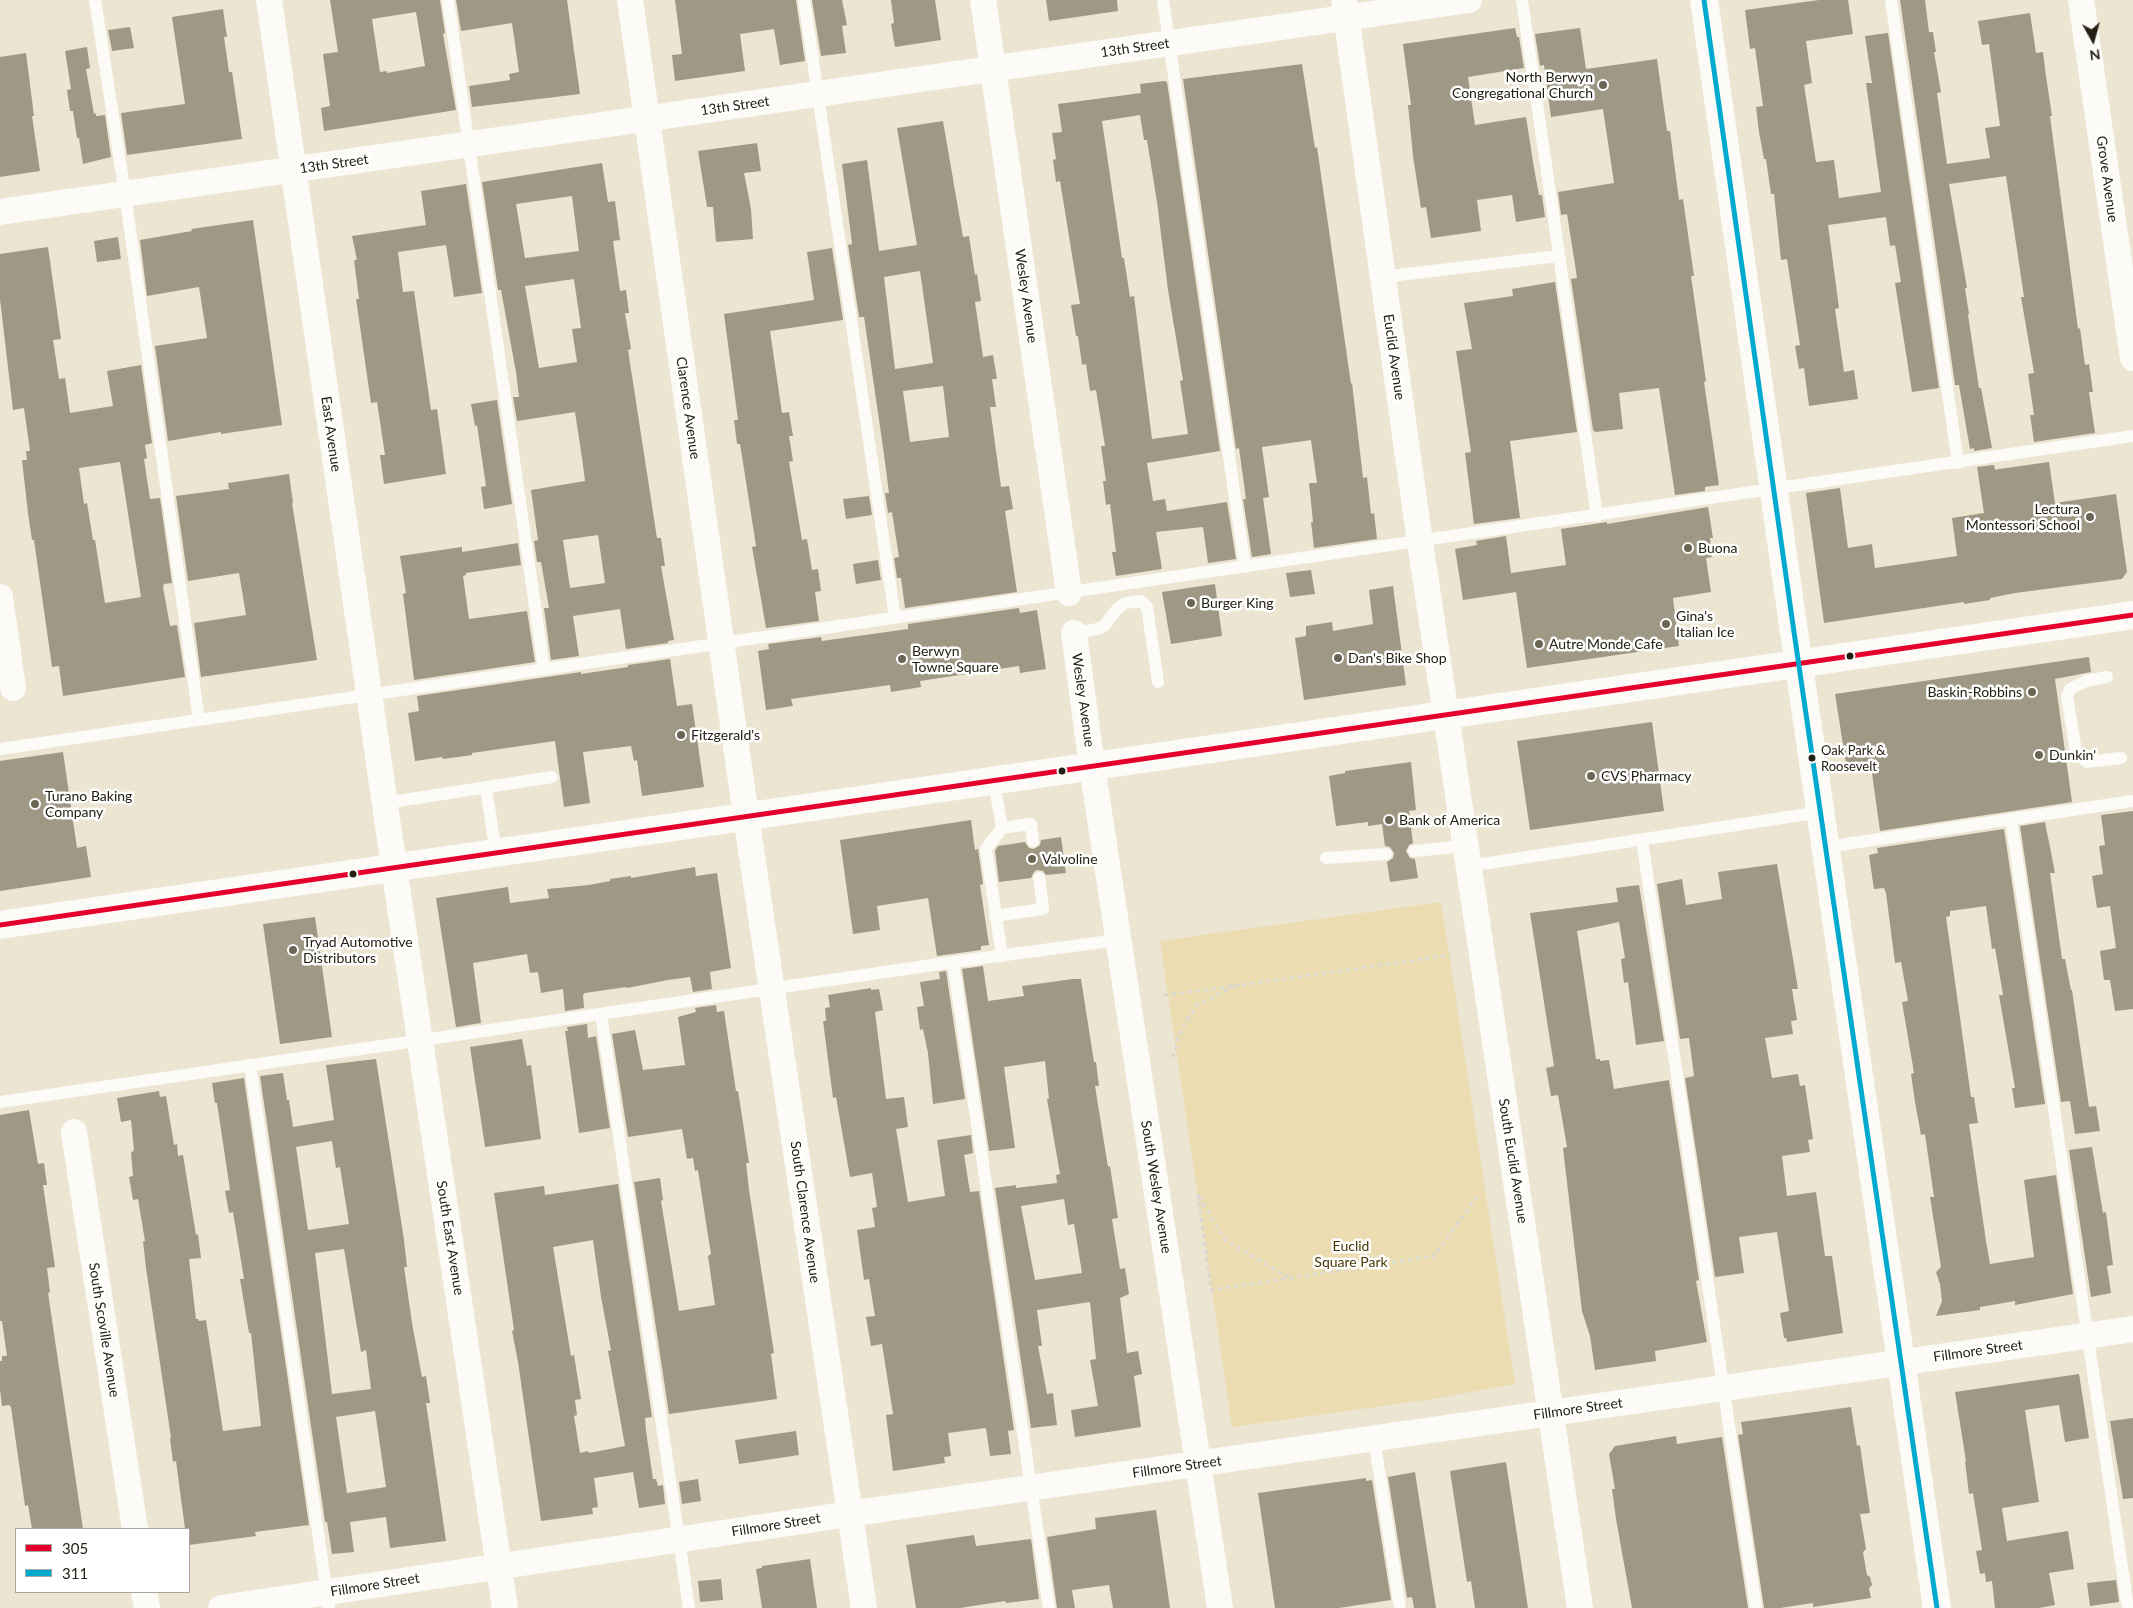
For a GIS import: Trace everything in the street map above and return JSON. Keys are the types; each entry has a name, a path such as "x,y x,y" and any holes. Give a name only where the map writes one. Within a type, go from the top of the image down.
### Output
{"main road":[{"path":"1704,0 1937,1608"},
{"path":"0,926 394,867 2133,615"}],"street":[{"name":"East Avenue","path":"268,0 394,867"},
{"name":"Clarence Avenue","path":"630,0 746,816"},
{"name":"Wesley Avenue","path":"983,0 1069,593"},
{"name":"13th Street","path":"0,212 1169,44 1345,9 1469,0"},
{"name":"Grove Avenue","path":"2081,0 2133,358"},
{"name":"Euclid Avenue","path":"1345,9 1446,714"},
{"path":"0,597 13,688"},
{"name":"Wesley Avenue","path":"1074,634 1092,766"},
{"name":"South Euclid Avenue","path":"1446,714 1580,1608"},
{"name":"South Wesley Avenue","path":"1092,766 1220,1608"},
{"name":"South Clarence Avenue","path":"746,816 864,1608"},
{"name":"South East Avenue","path":"394,867 505,1608"},
{"name":"South Scoville Avenue","path":"74,1132 135,1528"},
{"name":"Fillmore Street","path":"221,1608 328,1600 500,1566 679,1539 2133,1329"},
{"path":"144,1593 146,1608"}],"lane":[{"path":"95,0 125,194 199,720"},
{"path":"448,0 544,669"},
{"path":"804,0 894,618"},
{"path":"1163,0 1245,567"},
{"path":"1522,0 1596,516"},
{"path":"1891,0 1958,463"},
{"path":"1382,277 1558,256"},
{"path":"0,749 2133,436"},
{"path":"1074,634 1098,630 1125,603 1141,601 1146,607 1158,682"},
{"path":"2108,677 2077,684 2070,689 2067,696 2076,752 2087,762 2121,758"},
{"path":"385,804 552,778"},
{"path":"994,780 1002,828"},
{"path":"486,788 496,853"},
{"path":"1826,847 2133,801"},
{"path":"1414,851 1467,856 1642,840 1821,812"},
{"path":"2011,819 2128,1608"},
{"path":"1002,956 986,849 1002,828 1031,824 1034,841"},
{"path":"1642,840 1756,1608"},
{"path":"1326,858 1386,854"},
{"path":"996,916 1043,909 1039,878"},
{"path":"0,1102 953,962 1118,940"},
{"path":"953,962 1049,1608"},
{"path":"601,1014 689,1608"},
{"path":"250,1065 328,1600"},
{"path":"1374,1438 1400,1608"}],"path":[{"path":"1164,995 1452,955"},
{"path":"1173,1058 1177,1041 1185,1022 1198,1004 1235,986"},
{"path":"1288,1278 1225,1240 1198,1194 1211,1290 1434,1256 1477,1197"}],"green space":[{"name":"Euclid Square Park","path":"1441,902 1515,1384 1433,1399 1232,1427 1160,941"}],"building":[{"path":"330,0 440,0 445,33 443,34 456,110 324,131 321,108 330,106 323,54 338,52","holes":["416,12 425,66 387,73 387,71 380,72 372,19"]},
{"path":"456,0 567,0 580,94 472,107 469,86 510,80 509,74 519,72 512,23 461,31"},
{"path":"675,0 796,0 805,61 780,65 774,29 740,34 745,71 675,81 672,55 682,54"},
{"path":"812,0 842,0 847,25 842,26 846,53 821,56"},
{"path":"891,0 935,0 941,40 895,47 891,24 894,23"},
{"path":"1046,0 1117,0 1118,11 1049,21"},
{"path":"1819,0 1848,0 1853,34 1806,41 1812,83 1804,85 1816,162 1834,160 1839,198 1881,192 1866,83 1872,83 1865,36 1888,33 1939,388 1912,392 1895,283 1901,282 1895,245 1890,246 1886,217 1828,225 1839,308 1835,309 1844,372 1854,370 1858,399 1809,406 1804,368 1799,369 1795,346 1800,345 1787,259 1781,260 1774,194 1771,194 1766,159 1764,159 1759,132 1756,107 1763,106 1755,48 1750,49 1745,10"},
{"path":"1900,0 1925,0 1929,32 1933,32 1936,52 1934,52 1941,92 1937,93 1947,164 1990,158 1985,128 2000,126 1989,44 1982,45 1978,21 2030,13 2036,53 2043,52 2078,329 2080,328 2085,365 2089,364 2093,392 2089,392 2095,433 2034,442 2030,415 2034,415 2028,374 2034,373 2021,297 2024,297 2006,176 1949,184 1967,288 1965,288 1968,315 1979,388 1981,388 1992,448 1974,451 1974,448 1970,449 1959,385 1955,385"},
{"path":"223,9 227,37 224,37 229,72 232,72 242,139 127,155 121,113 185,104 172,17"},
{"path":"130,27 134,48 112,51 108,30"},
{"path":"1515,28 1517,37 1519,37 1524,68 1468,77 1475,125 1526,117 1539,195 1542,195 1545,217 1516,222 1512,195 1477,200 1481,231 1431,238 1426,207 1421,208 1413,156 1408,105 1411,105 1403,44"},
{"path":"1580,28 1586,69 1657,59 1667,131 1670,131 1679,200 1683,199 1694,276 1691,276 1706,381 1704,382 1719,485 1705,487 1705,491 1675,495 1659,388 1619,393 1623,429 1595,432 1593,430 1571,279 1577,278 1576,271 1567,214 1561,215 1558,192 1614,183 1603,109 1551,117 1544,65 1540,66 1535,34"},
{"path":"87,47 90,68 86,69 94,114 96,113 96,116 105,115 111,157 83,164 73,111 70,111 67,90 71,89 65,51"},
{"path":"26,53 40,171 0,177 0,57"},
{"path":"1302,64 1315,148 1317,147 1352,383 1363,478 1367,477 1371,514 1374,513 1377,539 1314,548 1309,483 1317,483 1311,440 1262,447 1269,497 1263,498 1271,554 1252,557 1243,499 1246,499 1239,448 1236,449 1183,79"},
{"path":"1167,82 1220,451 1147,463 1153,501 1165,499 1167,511 1227,502 1236,559 1208,563 1203,527 1156,532 1162,569 1116,576 1112,552 1116,552 1110,504 1106,505 1103,481 1106,481 1101,446 1105,446 1096,390 1090,391 1086,364 1082,365 1078,336 1076,336 1071,305 1080,304 1060,181 1056,182 1053,160 1056,159 1052,133 1062,132 1058,104 1141,93 1140,84","holes":["1140,115 1144,140 1147,140 1157,202 1168,290 1183,380 1180,381 1188,434 1152,439 1134,296 1130,297 1124,258 1122,258 1102,121"]},
{"path":"943,121 963,237 969,236 975,275 977,274 981,301 975,302 983,357 993,355 997,379 992,379 996,407 990,407 1001,487 1009,486 1013,509 1005,511 1017,592 905,608 901,578 897,578 894,558 899,557 892,512 888,513 885,493 889,493 864,317 859,317 848,245 852,244 842,164 867,160 879,251 917,245 897,128","holes":["920,271 933,363 895,369 884,277","943,386 949,437 910,442 903,391"]},
{"path":"757,143 761,171 744,173 751,209 753,239 716,242 713,207 707,207 698,151"},
{"path":"602,163 608,202 615,201 620,240 613,241 620,291 626,290 629,313 625,313 631,349 628,350 657,538 661,538 665,566 661,566 674,640 668,641 668,643 626,649 620,609 573,616 579,656 551,660 544,608 549,608 541,562 537,562 534,541 538,540 531,490 585,481 582,458 575,412 517,421 513,397 519,397 516,372 501,290 498,290 482,182","holes":["572,196 579,251 525,258 516,204","574,279 581,328 572,329 577,362 539,368 525,286","598,535 605,583 570,588 563,540"]},
{"path":"466,184 482,293 454,297 446,245 398,252 403,292 414,291 431,410 437,409 446,474 384,484 380,455 385,455 377,402 371,403 356,299 359,299 354,260 357,260 352,236 426,225 421,191"},
{"path":"253,220 282,425 221,434 221,432 168,441 155,346 207,338 199,287 147,296 140,240 192,231 191,229"},
{"path":"118,237 121,259 97,262 94,241"},
{"path":"48,247 61,339 53,340 59,379 65,378 70,413 113,406 107,371 141,365 152,443 145,445 147,458 144,459 150,499 160,498 172,583 164,584 163,587 170,626 177,625 185,677 63,696 59,666 52,667 34,540 32,540 28,513 22,460 27,460 26,451 30,451 24,408 13,410 0,299 0,254","holes":["120,462 141,597 105,603 95,540 93,540 87,503 84,504 79,468"]},
{"path":"832,248 843,320 770,331 782,413 789,412 793,436 789,436 793,461 789,462 802,540 807,539 812,570 818,569 821,591 815,592 819,621 766,628 752,547 756,546 744,469 740,444 737,444 734,420 738,420 724,314 814,300 807,252"},
{"path":"1555,282 1577,432 1510,441 1520,518 1474,524 1465,453 1471,452 1456,351 1472,349 1464,303 1513,296 1512,289"},
{"path":"497,400 512,504 484,509 481,487 486,486 477,425 475,426 471,404"},
{"path":"2049,462 2055,503 2116,494 2127,572 2122,579 2015,593 1990,598 1990,600 1964,604 1964,602 1824,623 1806,493 1840,488 1848,548 1872,544 1875,568 1957,556 1952,518 1984,513 1977,467 1994,465 1995,470"},
{"path":"289,474 317,660 201,677 194,623 246,615 239,573 188,581 176,496 229,489 228,483"},
{"path":"869,496 872,515 846,519 843,499"},
{"path":"1708,507 1713,538 1710,538 1712,557 1706,558 1711,592 1673,598 1679,646 1527,668 1516,592 1463,600 1455,549 1477,545 1476,541 1506,536 1511,573 1566,565 1561,529 1607,522 1607,524"},
{"path":"518,543 521,565 466,573 463,576 469,619 527,611 535,662 414,680 403,594 406,593 400,556 462,547 462,552"},
{"path":"878,560 881,580 856,584 853,564"},
{"path":"1311,570 1315,594 1290,597 1286,573"},
{"name":"Burger King","path":"1215,584 1222,636 1171,644 1162,592"},
{"path":"1393,586 1406,685 1304,700 1295,638 1306,636 1306,626 1332,622 1333,631 1373,624 1369,590"},
{"name":"Berwyn Towne Square","path":"1019,608 1020,613 1037,610 1046,669 1020,673 1019,666 920,681 921,687 891,692 890,685 791,699 793,706 766,710 758,651 769,649 768,644 821,637 822,641 908,629 908,624"},
{"path":"2089,657 2091,672 2055,679 2072,802 1880,831 1871,766 1847,770 1835,694"},
{"path":"670,659 677,706 692,704 704,787 642,796 637,760 634,761 631,746 583,752 590,803 564,807 555,741 472,753 472,755 415,761 408,713 419,711 417,696 581,672 581,674"},
{"name":"CVS Pharmacy","path":"1652,722 1664,811 1530,830 1517,741"},
{"name":"Turano Baking Company","path":"63,752 77,848 86,846 91,877 0,891 0,761"},
{"name":"Bank of America","path":"1411,762 1416,810 1409,811 1413,843 1409,845 1406,851 1410,858 1415,859 1418,878 1390,882 1387,862 1393,858 1394,853 1390,847 1385,846 1382,824 1368,826 1368,822 1336,826 1329,776 1345,773 1345,771"},
{"path":"2133,811 2133,1009 2115,1011 2110,980 2104,980 2100,951 2116,948 2110,906 2097,908 2092,876 2103,874 2099,846 2105,845 2101,815"},
{"path":"971,820 975,850 978,849 983,884 980,885 989,945 981,946 981,950 937,956 928,898 877,906 880,930 853,934 840,840"},
{"path":"2045,822 2055,873 2050,873 2062,959 2065,959 2072,990 2089,1107 2096,1106 2100,1131 2075,1134 2070,1101 2061,1102 2020,826"},
{"path":"2004,829 2045,1104 2015,1108 2012,1088 2015,1088 1999,995 2003,995 1995,948 1992,949 1986,906 1950,911 1950,916 1946,917 1971,1097 1974,1097 1978,1123 1969,1124 1986,1241 1990,1264 2034,1257 2024,1180 2056,1175 2073,1294 2015,1305 2015,1301 1980,1307 1980,1310 1936,1316 1942,1301 1936,1272 1941,1267 1930,1197 1934,1197 1925,1134 1921,1135 1915,1102 1911,1074 1914,1073 1902,1002 1908,1001 1901,962 1895,963 1886,893 1884,888 1874,889 1869,855 1878,853 1877,848"},
{"name":"Valvoline","path":"1061,837 1066,873 1046,875 1043,871 1037,870 1031,878 999,882 995,851 998,846 1025,842 1029,848 1034,849 1040,845 1041,840"},
{"path":"1777,864 1798,989 1792,989 1797,1020 1791,1021 1793,1034 1765,1038 1772,1078 1798,1074 1800,1086 1805,1085 1813,1139 1808,1140 1810,1152 1782,1156 1787,1196 1816,1192 1825,1256 1832,1256 1843,1333 1787,1342 1786,1338 1784,1338 1780,1313 1789,1311 1777,1232 1739,1237 1744,1273 1715,1277 1685,1078 1694,1076 1689,1038 1680,1039 1657,884 1682,879 1686,905 1722,899 1718,872"},
{"path":"695,867 696,876 717,873 731,968 710,972 712,989 693,992 690,977 668,980 627,988 585,993 583,995 584,1008 565,1011 563,989 541,993 538,972 530,973 527,954 473,963 481,1023 456,1027 436,898 508,887 510,903 549,898 547,889 589,885 610,881 610,879 631,876 631,878"},
{"path":"1639,885 1664,1041 1636,1045 1628,982 1624,983 1621,959 1625,958 1619,922 1577,931 1596,1059 1600,1059 1600,1061 1609,1060 1614,1089 1669,1080 1699,1280 1696,1281 1707,1342 1655,1351 1656,1361 1595,1370 1590,1336 1582,1311 1563,1148 1567,1147 1558,1095 1551,1096 1546,1068 1554,1066 1530,913 1618,902 1616,888"},
{"path":"315,917 332,1037 280,1044 263,924"},
{"path":"983,966 988,1001 1024,996 1022,986 1081,979 1094,1062 1096,1062 1099,1086 1095,1086 1118,1218 1112,1219 1120,1269 1125,1268 1129,1294 1120,1298 1127,1353 1138,1351 1142,1374 1134,1376 1141,1427 1075,1437 1071,1410 1098,1406 1090,1360 1096,1359 1090,1302 1037,1310 1042,1346 1038,1346 1047,1394 1053,1393 1057,1425 1031,1428 995,1188 1016,1185 1016,1188 1057,1183 1056,1175 1060,1174 1047,1099 1049,1099 1045,1061 1004,1067 1015,1148 989,1151 962,969","holes":["1064,1199 1068,1225 1074,1224 1082,1273 1035,1280 1021,1206"]},
{"path":"946,971 965,1099 933,1104 928,1053 923,1029 920,1030 917,1007 924,1006 920,982 940,979 939,972"},
{"path":"871,988 871,990 879,989 883,1010 875,1012 886,1099 904,1097 908,1127 896,1129 908,1202 945,1196 937,1140 971,1135 973,1153 964,1155 970,1192 979,1191 1014,1430 1008,1431 1011,1454 990,1456 986,1428 948,1433 951,1456 944,1457 945,1463 893,1471 886,1415 893,1414 882,1344 871,1346 866,1317 875,1316 869,1279 864,1280 857,1230 875,1227 872,1208 877,1207 872,1173 850,1177 836,1097 833,1098 823,1021 826,1021 825,1008 830,1007 828,995"},
{"path":"716,1005 717,1012 724,1011 736,1091 738,1091 743,1123 749,1163 746,1163 749,1190 774,1353 771,1354 777,1399 669,1414 634,1182 660,1178 663,1200 661,1201 679,1311 715,1305 708,1256 711,1254 698,1170 695,1171 693,1158 687,1159 682,1129 628,1137 612,1034 635,1030 643,1070 685,1065 678,1017 696,1012 695,1008"},
{"path":"587,1024 588,1038 596,1036 610,1128 579,1133 565,1031 568,1031 567,1027"},
{"path":"522,1039 527,1066 531,1065 541,1139 485,1147 470,1047"},
{"path":"376,1059 404,1240 407,1267 404,1267 412,1323 422,1377 426,1376 430,1403 426,1403 446,1541 390,1548 386,1517 350,1522 354,1552 332,1554 327,1522 325,1522 260,1076 283,1073 293,1127 334,1120 326,1065","holes":["332,1141 336,1168 340,1167 349,1224 308,1230 296,1147","344,1249 361,1352 366,1350 371,1389 332,1394 315,1253","375,1411 386,1487 347,1493 336,1417"]},
{"path":"244,1078 309,1525 255,1532 256,1536 190,1545 190,1528 185,1528 176,1461 173,1462 146,1268 143,1241 145,1241 138,1199 133,1200 129,1177 133,1176 131,1153 134,1150 131,1120 121,1122 117,1098 159,1091 160,1097 166,1096 174,1145 177,1144 178,1156 183,1155 196,1235 198,1234 201,1258 189,1259 196,1319 199,1321 206,1320 223,1431 261,1426 251,1333 249,1333 240,1279 244,1279 233,1212 229,1213 225,1191 230,1190 217,1103 215,1103 212,1083"},
{"path":"29,1110 38,1164 44,1163 47,1185 43,1185 55,1267 47,1268 50,1292 48,1293 83,1528 32,1528 28,1505 25,1506 11,1407 9,1405 2,1406 0,1361 2,1361 2,1356 7,1356 2,1321 0,1321 0,1115"},
{"path":"2092,1147 2103,1213 2106,1212 2113,1265 2107,1266 2111,1293 2091,1297 2069,1150"},
{"path":"618,1184 652,1417 645,1418 653,1479 656,1479 658,1486 663,1485 665,1504 639,1508 633,1472 594,1478 598,1507 592,1508 593,1514 541,1521 512,1331 514,1330 494,1193 544,1186 545,1195","holes":["593,1240 611,1350 608,1351 625,1446 580,1453 574,1416 577,1415 575,1400 581,1399 574,1355 571,1356 553,1247"]},
{"path":"2079,1374 2089,1438 2065,1442 2059,1405 2025,1410 2039,1502 2002,1508 2007,1541 2068,1531 2074,1569 2049,1573 2055,1605 2039,1608 1995,1608 1992,1581 1986,1582 1985,1573 1980,1574 1976,1551 1982,1550 1973,1493 1969,1494 1966,1461 1955,1392"},
{"path":"1851,1407 1857,1446 1860,1445 1870,1513 1860,1514 1866,1549 1863,1552 1867,1575 1870,1577 1872,1585 1869,1588 1871,1598 1813,1607 1813,1603 1780,1608 1764,1608 1738,1435 1743,1434 1741,1422"},
{"path":"2133,1418 2133,1498 2123,1499 2110,1421"},
{"path":"796,1431 799,1455 739,1464 735,1440"},
{"path":"1676,1436 1677,1444 1722,1437 1748,1608 1632,1608 1616,1519 1612,1489 1615,1489 1609,1454 1615,1446"},
{"path":"1506,1462 1528,1608 1475,1608 1471,1581 1467,1582 1450,1471"},
{"path":"1415,1472 1436,1608 1414,1608 1412,1597 1407,1598 1388,1477"},
{"path":"1366,1478 1366,1481 1372,1480 1391,1600 1339,1608 1275,1608 1258,1493"},
{"path":"698,1479 701,1501 682,1504 679,1482"},
{"path":"1156,1510 1170,1608 1113,1608 1109,1585 1072,1590 1075,1608 1057,1608 1047,1537 1096,1529 1095,1518"},
{"path":"974,1535 976,1546 1031,1539 1039,1599 1006,1603 1005,1601 960,1608 916,1608 906,1545"},
{"path":"810,1559 817,1608 762,1608 756,1569 762,1568 762,1566"},
{"path":"721,1579 723,1600 700,1602 698,1581"},
{"path":"2116,1580 2119,1602 2090,1606 2087,1583"}],"transit line":[{"name":"311","path":"1704,0 1794,632 1937,1608"},
{"name":"305","path":"0,925 2133,615"}],"place":[{"name":"North Berwyn Congregational Church","path":"1603,85"},
{"name":"Lectura Montessori School","path":"2090,517"},
{"name":"Buona","path":"1688,548"},
{"name":"Burger King","path":"1191,603"},
{"name":"Gina's Italian Ice","path":"1666,624"},
{"name":"Autre Monde Cafe","path":"1539,644"},
{"name":"Dan's Bike Shop","path":"1338,658"},
{"name":"Berwyn Towne Square","path":"902,659"},
{"name":"Baskin-Robbins","path":"2032,692"},
{"name":"Fitzgerald's","path":"681,735"},
{"name":"Dunkin'","path":"2039,755"},
{"name":"Oak Park & Roosevelt","path":"1812,758"},
{"name":"CVS Pharmacy","path":"1591,776"},
{"name":"Turano Baking Company","path":"35,804"},
{"name":"Bank of America","path":"1389,820"},
{"name":"Valvoline","path":"1032,859"},
{"name":"Tryad Automotive Distributors","path":"293,950"}]}
